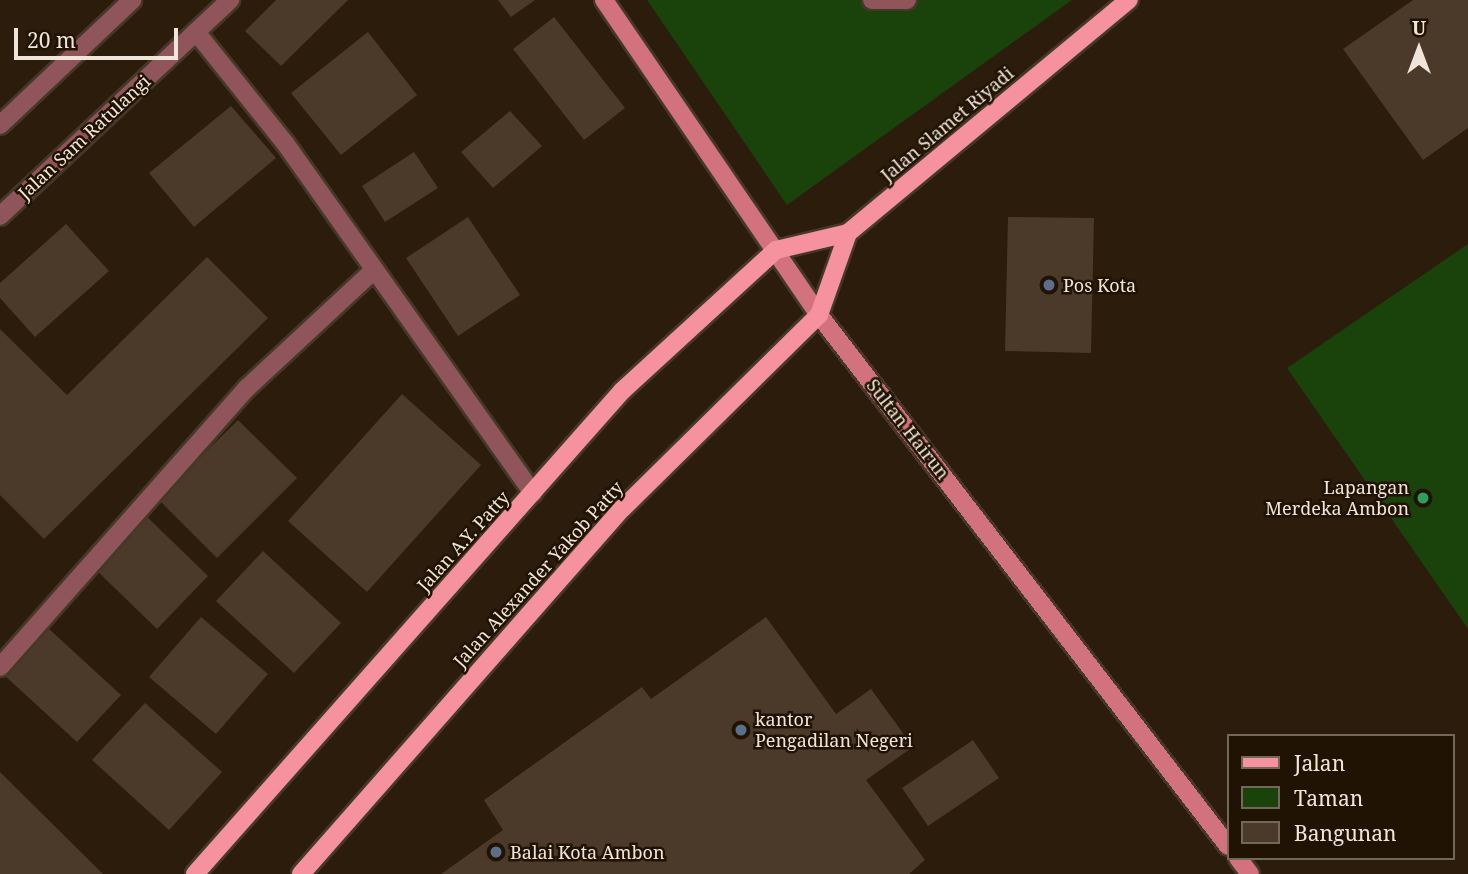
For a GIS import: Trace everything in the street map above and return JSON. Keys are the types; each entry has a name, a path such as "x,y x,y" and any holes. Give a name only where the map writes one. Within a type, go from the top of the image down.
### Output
{"main road":[{"name":"Jalan Slamet Riyadi","path":"776,250 848,233 1129,0"},
{"path":"820,315 848,233"},
{"name":"Jalan A.Y. Patty","path":"195,874 622,391 776,250"},
{"name":"Jalan Alexander Yakob Patty","path":"301,874 623,508 820,315"}],"street":[{"path":"0,125 132,0"},
{"name":"Jalan Sam Ratulangi","path":"0,216 230,0"},
{"name":"Sultan Hairun","path":"604,0 820,315 1226,843"},
{"path":"872,0 907,0"},
{"path":"196,32 285,143 373,271 533,493"},
{"path":"0,667 247,387 373,271"}],"green space":[{"path":"647,0 1072,0 787,205"},
{"name":"Lapangan Merdeka Ambon","path":"1468,244 1468,629 1287,368"}],"building":[{"path":"276,0 348,0 281,66 245,31"},
{"path":"498,0 535,0 511,17"},
{"path":"1413,0 1468,0 1468,128 1423,160 1343,49"},
{"path":"554,17 625,108 584,140 513,49"},
{"path":"368,32 417,95 341,155 291,93"},
{"path":"231,106 276,158 194,227 149,173"},
{"path":"510,111 542,146 493,188 461,152"},
{"path":"414,152 438,188 385,222 362,186"},
{"path":"468,217 520,295 458,336 406,258"},
{"name":"Pos Kota","path":"1008,217 1094,218 1091,353 1005,351"},
{"path":"66,224 109,271 35,337 0,298 0,283"},
{"path":"207,257 268,318 44,539 0,495 0,329 67,395"},
{"path":"402,394 481,465 367,592 288,521"},
{"path":"238,420 297,478 217,558 158,499"},
{"path":"142,512 208,576 157,629 91,565"},
{"path":"263,551 341,623 294,673 216,601"},
{"path":"201,617 268,674 216,734 149,677"},
{"name":"kantor Pengadilan Negeri","path":"766,617 836,714 871,689 913,747 866,780 925,860 909,874 441,874 503,830 484,800 642,687 651,699"},
{"path":"48,628 121,695 77,742 4,675"},
{"path":"145,703 222,772 169,830 92,760"},
{"path":"973,740 999,778 928,826 902,788"},
{"path":"0,772 103,874 0,874"}],"place":[{"name":"Pos Kota","path":"1049,285"},
{"name":"Lapangan Merdeka Ambon","path":"1423,498"},
{"name":"kantor Pengadilan Negeri","path":"741,730"},
{"name":"Balai Kota Ambon","path":"496,852"}]}
